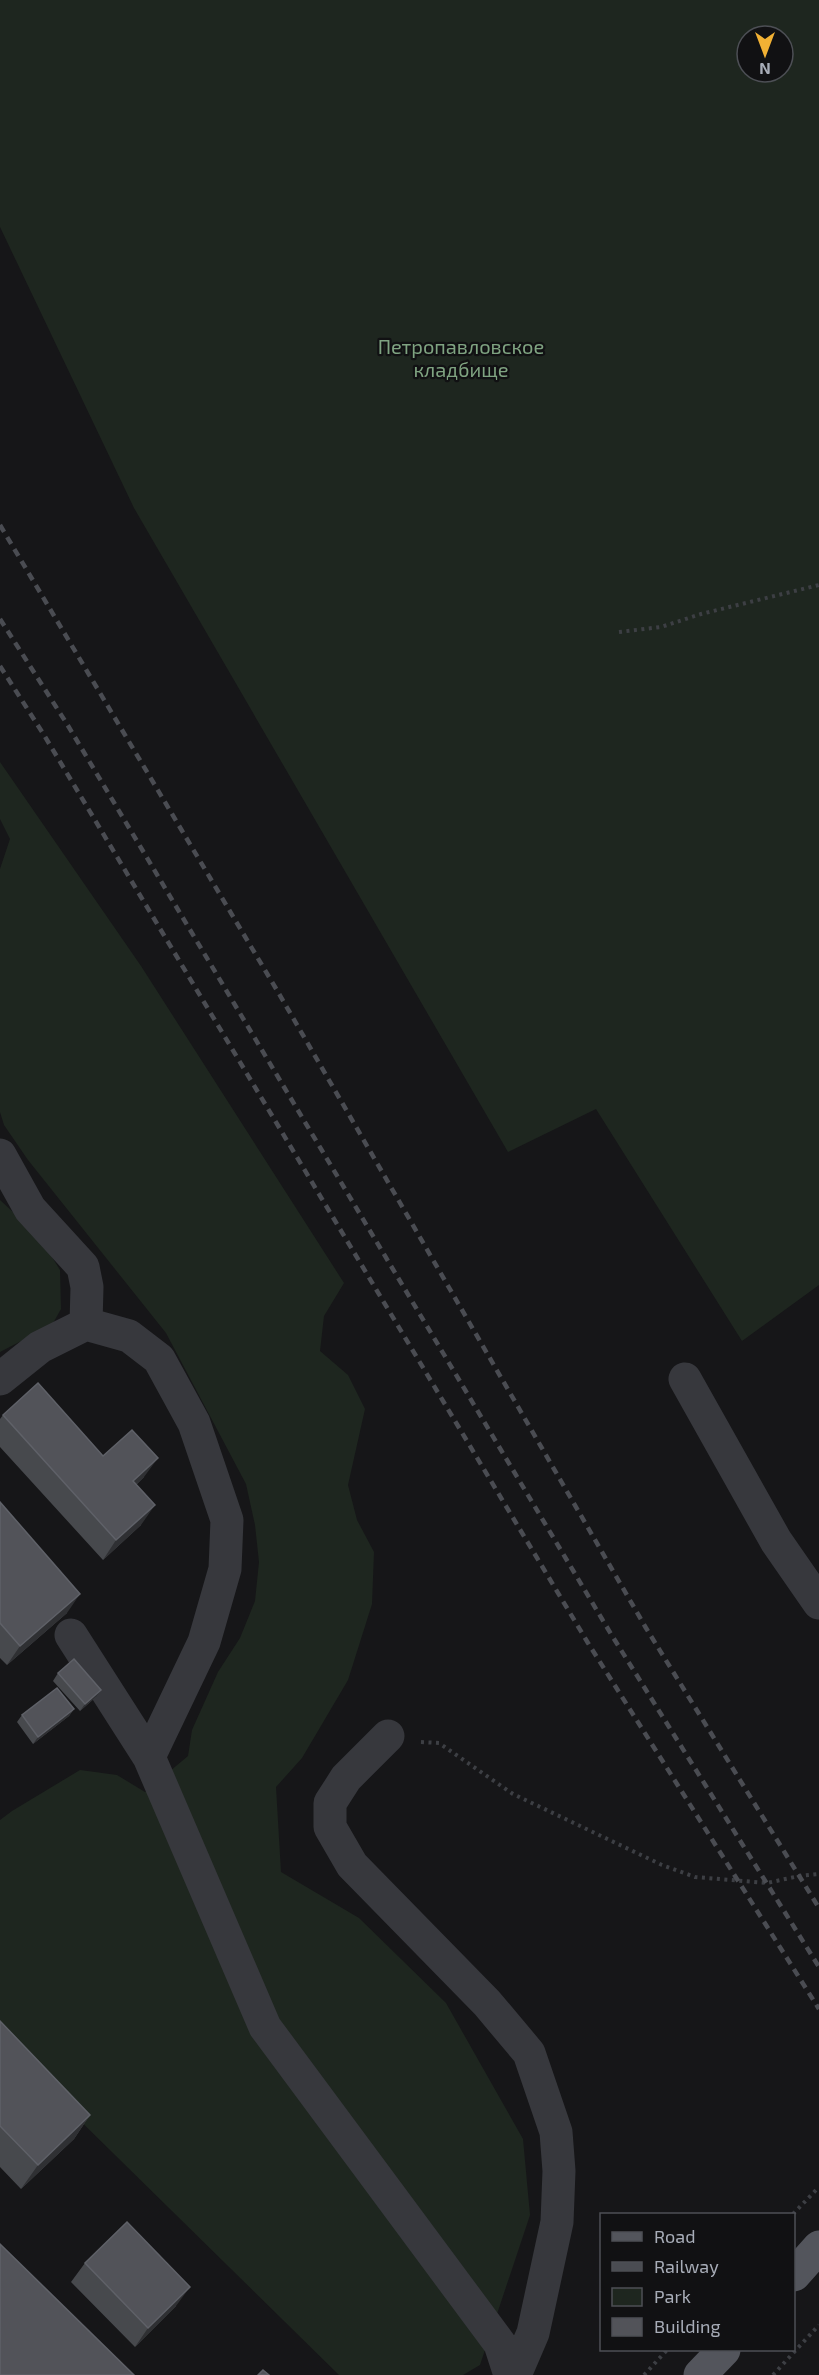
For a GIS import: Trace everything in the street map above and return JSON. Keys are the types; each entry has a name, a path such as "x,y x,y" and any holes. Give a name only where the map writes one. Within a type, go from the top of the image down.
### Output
{"main road":[{"path":"795,2273 819,2247"},
{"path":"700,2375 722,2351"}],"lane":[{"path":"0,1155 30,1209 83,1268 87,1287 86,1324"},
{"path":"0,1379 40,1347 86,1324 129,1336 159,1359 194,1423 227,1520 225,1569 204,1642 149,1757"},
{"path":"685,1379 776,1541 819,1603"},
{"path":"71,1635 149,1757 265,2027 500,2344 510,2375"},
{"path":"388,1736 340,1786 330,1803 330,1827 351,1865 487,2003 529,2052 556,2132 560,2171 557,2222 533,2333 515,2375"}],"path":[{"path":"619,632 661,627 700,614 819,585"},
{"path":"388,1736 439,1743 513,1794 662,1865 695,1877 767,1883 819,1874"},
{"path":"794,2213 819,2187"},
{"path":"773,2375 819,2325"},
{"path":"644,2375 665,2351"}],"green space":[{"name":"Петропавловское кладбище","path":"0,0 819,0 819,1285 742,1341 596,1109 508,1152 134,508 0,227"},
{"path":"0,762 141,966 344,1283 324,1316 320,1351 348,1375 365,1409 348,1485 357,1520 374,1552 372,1604 348,1680 302,1758 276,1787 281,1872 359,1918 446,2003 523,2139 530,2215 480,2365 463,2375 339,2375 0,2042 0,1820 80,1770 117,1775 145,1792 188,1756 192,1730 218,1672 240,1638 255,1601 259,1562 255,1525 246,1484 166,1333 28,1160 4,1125 0,1112 0,869 10,839 0,819"},
{"path":"0,1200 39,1236 60,1270 61,1309 52,1325 0,1352"}],"building":[{"path":"38,1383 103,1456 132,1430 158,1458 133,1481 155,1505 116,1540 3,1415"},
{"path":"0,1502 80,1594 20,1646 0,1623"},
{"path":"74,1659 101,1690 85,1704 58,1673"},
{"path":"57,1688 74,1709 38,1737 22,1715"},
{"path":"0,2021 90,2115 38,2165 0,2126"},
{"path":"127,2222 190,2287 148,2328 85,2263"},
{"path":"0,2244 134,2375 0,2375"},
{"path":"263,2370 269,2375 258,2375"}],"railway":[{"path":"0,525 278,992 646,1628 819,1908"},
{"path":"0,619 67,724 611,1634 819,1967"},
{"path":"0,666 44,735 588,1643 819,2009"}]}
